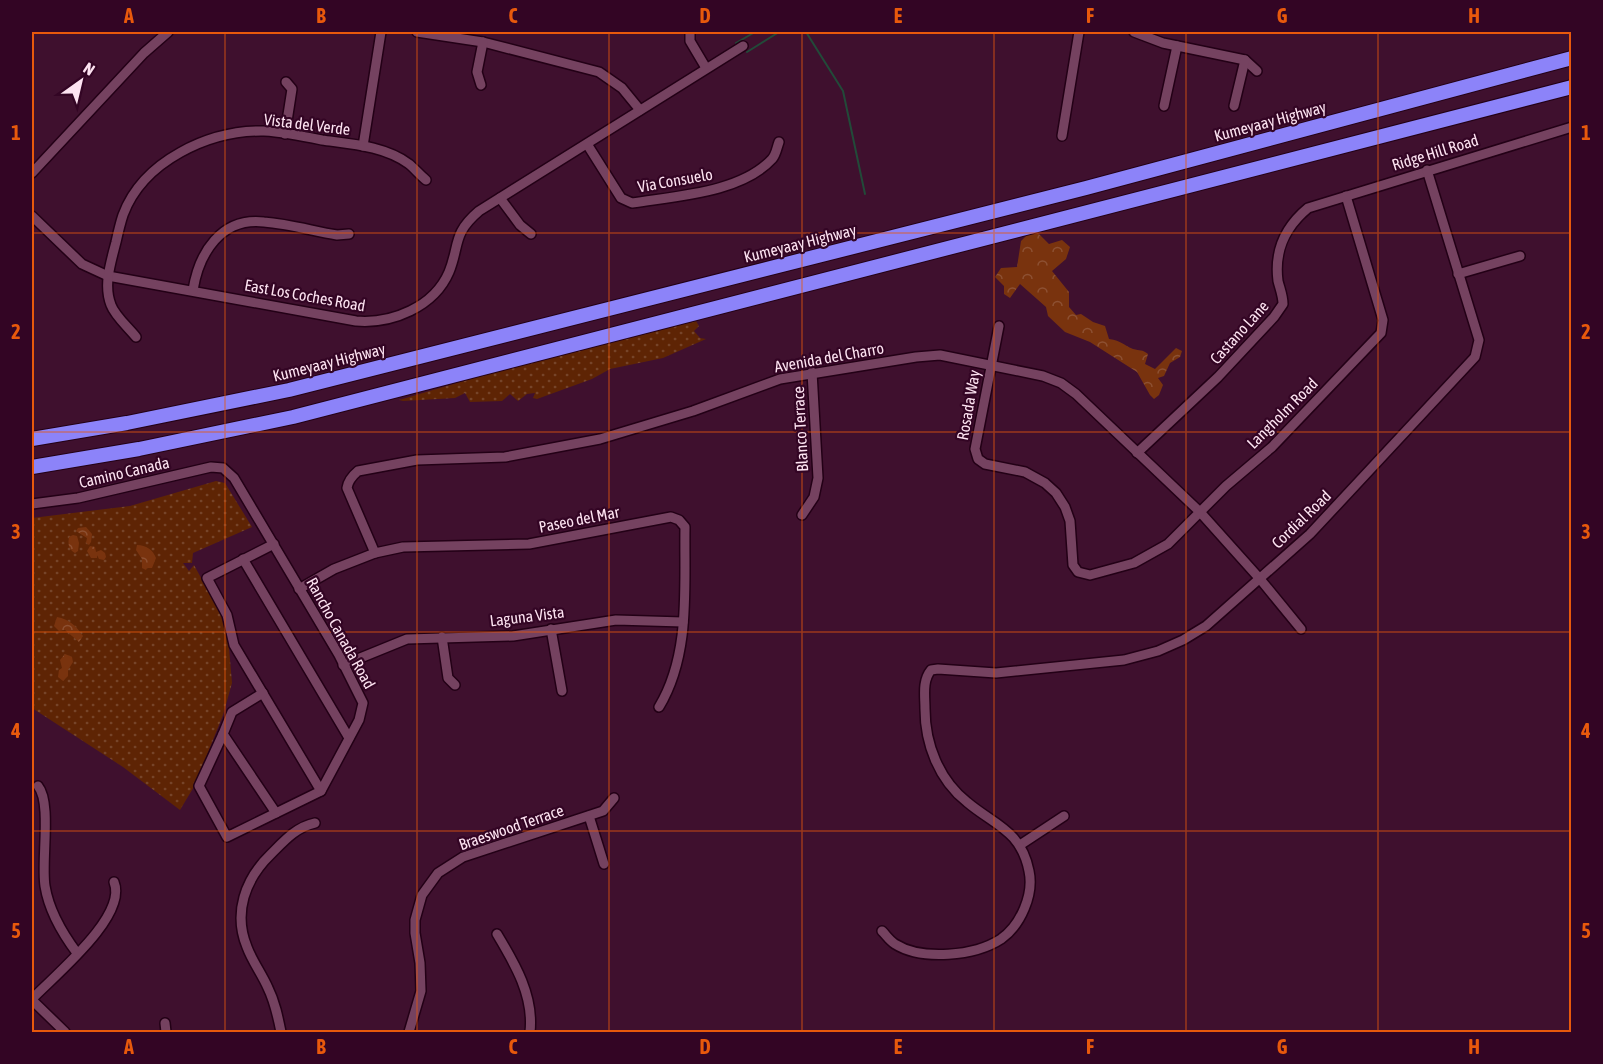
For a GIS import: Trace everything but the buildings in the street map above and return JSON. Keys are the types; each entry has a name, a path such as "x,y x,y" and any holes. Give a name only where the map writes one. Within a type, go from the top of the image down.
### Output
{"highway":[{"name":"Kumeyaay Highway","path":"32,440 289,390 1074,191 1572,58"},
{"path":"32,467 139,449 292,417 1572,87"}],"street":[{"path":"32,173 144,53 168,32"},
{"path":"363,146 381,32"},
{"path":"417,32 483,42 599,72 622,87 640,110"},
{"path":"690,32 690,41 706,68"},
{"path":"1062,136 1079,32"},
{"path":"1134,32 1163,43 1245,60 1257,71"},
{"path":"481,85 477,72 483,42"},
{"name":"East Los Coches Road","path":"32,216 82,264 108,276 356,321 390,318 421,305 434,295 448,274 457,240 464,227 479,211 743,46"},
{"path":"1164,106 1177,46"},
{"path":"1234,106 1245,60"},
{"path":"285,134 292,89 286,82"},
{"name":"Ridge Hill Road","path":"1308,208 1572,127"},
{"name":"Vista del Verde","path":"136,337 111,306 108,293 108,276 123,215 141,186 165,163 183,151 220,137 264,131 363,146 396,156 426,180"},
{"name":"Via Consuelo","path":"587,144 621,198 632,203 727,186 752,174 774,158 779,142"},
{"name":"Cordial Road","path":"1020,845 1006,828 968,804 957,794 933,757 925,722 927,675 931,670 938,669 996,673 1142,657 1183,640 1206,626 1310,534 1475,357 1479,340 1427,170"},
{"name":"Langholm Road","path":"1078,572 1090,575 1134,563 1168,544 1226,486 1272,447 1381,333 1383,320 1346,196"},
{"path":"500,198 520,225 531,234"},
{"name":"Castano Lane","path":"1137,453 1218,377 1274,317 1283,304 1279,283 1278,252 1286,231 1308,208"},
{"path":"193,291 197,268 205,251 218,237 238,225 264,221 337,235 349,234"},
{"path":"1458,274 1520,256"},
{"path":"991,364 999,326"},
{"name":"Avenida del Charro","path":"375,553 347,489 347,483 358,471 417,460 505,457 600,439 693,411 780,379 812,372 940,355 1044,376 1061,383 1082,399 1200,513 1260,579 1301,629"},
{"name":"Rosada Way","path":"991,364 975,449 978,459 985,464 1025,472 1045,483 1056,494 1070,521 1073,566 1078,572"},
{"name":"Blanco Terrace","path":"802,515 814,497 818,478 812,372"},
{"name":"Camino Canada","path":"32,504 78,498 211,467 223,468"},
{"name":"Rancho Canada Road","path":"223,468 234,478 274,544 363,703 359,720 321,791"},
{"name":"Paseo del Mar","path":"298,589 334,569 375,553 403,547 529,544 671,517 679,520 685,527 683,622 678,660 667,693 659,707"},
{"path":"263,693 232,712 199,786 227,837 321,791 263,693 234,645 227,615 207,578 274,544"},
{"path":"243,559 350,738"},
{"name":"Laguna Vista","path":"343,664 400,640 513,636 616,620 683,622"},
{"path":"551,629 562,691"},
{"path":"442,637 448,678 454,685"},
{"path":"223,734 276,813"},
{"path":"38,786 45,802 46,890 57,923 77,953"},
{"name":"Braeswood Terrace","path":"409,1032 421,991 415,920 422,895 438,873 463,857 603,811 614,798"},
{"path":"589,816 604,864"},
{"path":"882,932 894,944 911,951 930,954 956,954 981,948 1002,938 1023,912 1028,899 1030,873 1020,845 1064,816"},
{"path":"281,1032 272,997 244,938 241,919 242,904 247,886 258,867 293,833 304,826 315,823"},
{"path":"65,1032 32,999 101,928 111,912 116,897 114,882"},
{"path":"497,934 515,965 527,995 531,1020 530,1032"}],"shaded area":[{"path":"696,321 699,326 694,331 700,338 706,339 663,358 610,369 592,379 537,399 533,398 535,393 527,394 518,401 510,394 502,401 470,402 465,393 455,398 399,400 484,375"},
{"path":"216,481 225,483 252,527 193,553 192,563 183,563 189,571 194,565 223,618 229,648 232,683 223,715 195,785 180,810 123,767 32,708 32,518 130,506"}],"green space":[{"path":"1038,233 1049,244 1062,240 1070,247 1066,259 1052,271 1069,292 1069,307 1076,315 1081,314 1105,326 1109,339 1146,352 1148,354 1145,364 1155,369 1176,348 1182,351 1180,357 1170,363 1164,376 1158,378 1163,385 1159,395 1154,399 1137,372 1090,342 1065,332 1048,316 1046,307 1020,284 1010,298 1004,294 1004,286 995,277 1001,268 1017,267 1021,241 1027,235"},
{"path":"86,527 92,534 89,545 86,543 87,538 76,531 78,528"},
{"path":"77,536 79,543 78,551 75,553 69,544 69,537"},
{"path":"137,545 149,548 153,553 156,558 152,568 146,570 142,568 142,559 136,550"},
{"path":"90,546 95,547 96,552 101,550 105,553 104,560 99,559 97,555 97,558 91,558 87,551"},
{"path":"57,617 69,621 78,629 83,636 79,642 65,630 59,631 54,626"},
{"path":"65,654 72,657 73,662 68,670 68,676 63,681 58,677 59,670 62,668 60,660"}],"waterway":[{"path":"736,43 755,32"},
{"path":"747,52 779,32"},
{"path":"806,32 843,91 865,194"}]}
